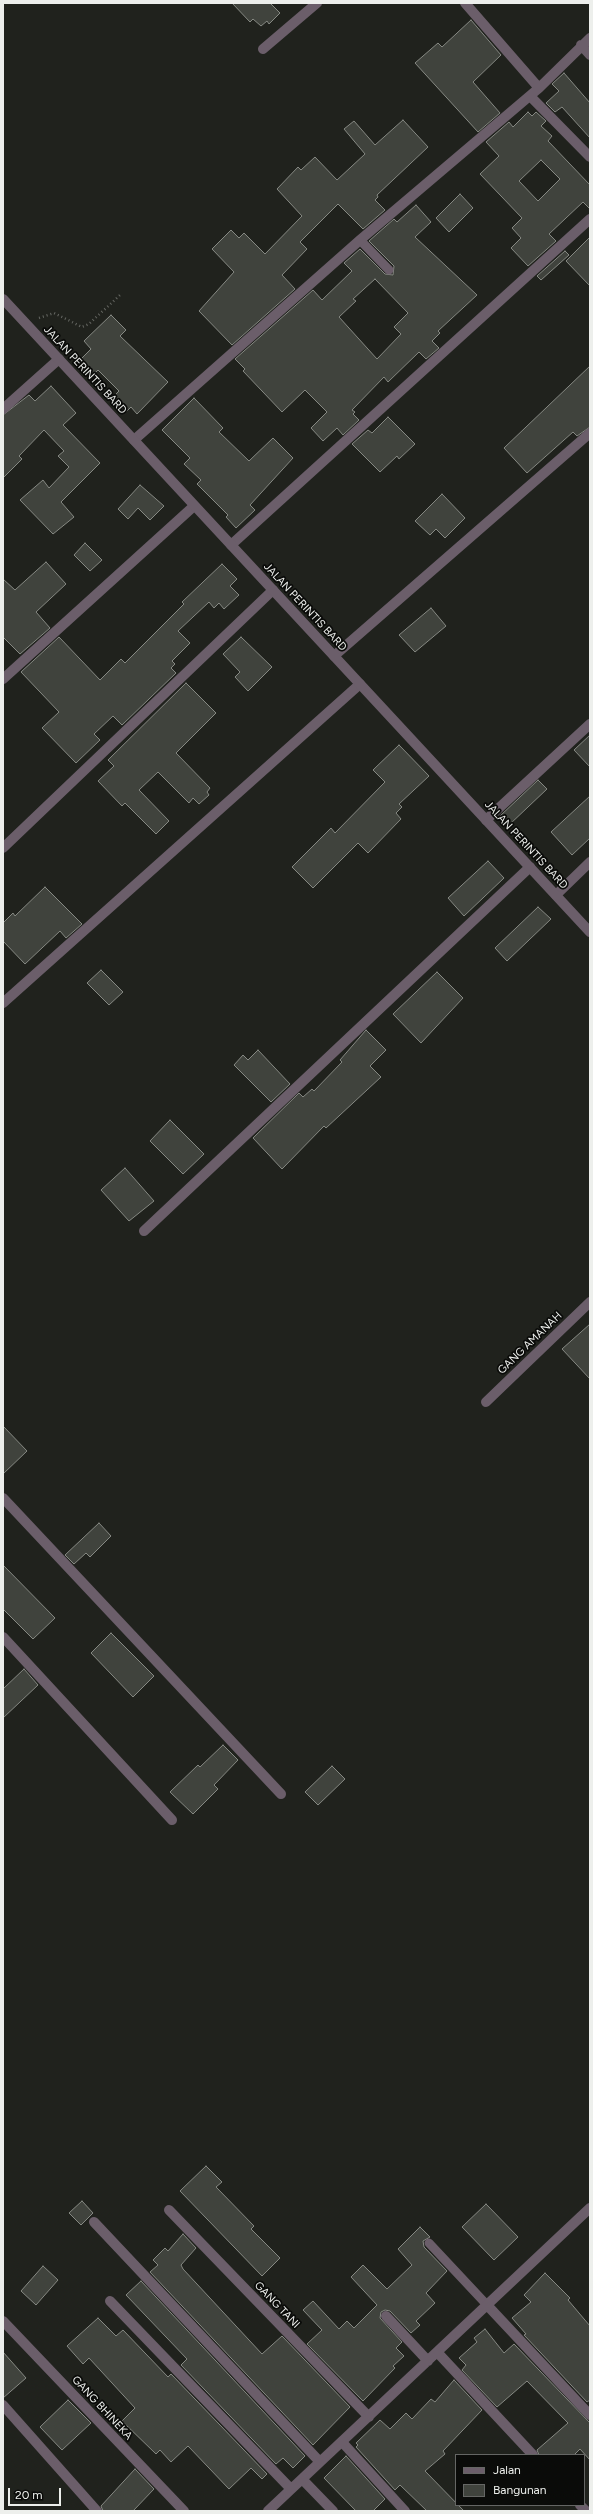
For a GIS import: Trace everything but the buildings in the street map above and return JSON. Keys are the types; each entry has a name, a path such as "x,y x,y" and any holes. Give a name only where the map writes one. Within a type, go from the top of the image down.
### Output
{"street":[{"path":"263,49 317,3"},
{"path":"464,3 540,88"},
{"path":"134,440 360,240 540,88 581,45 590,38"},
{"path":"581,45 590,55"},
{"path":"530,96 590,157"},
{"path":"231,545 590,219"},
{"name":"JALAN PERINTIS BARD","path":"3,299 590,932"},
{"path":"3,409 59,359"},
{"path":"334,656 590,433"},
{"path":"3,679 194,506"},
{"path":"3,848 273,590"},
{"path":"3,1003 360,684"},
{"path":"486,820 590,724"},
{"path":"556,895 590,862"},
{"path":"144,1231 530,867"},
{"name":"GANG AMANAH","path":"486,1402 590,1302"},
{"path":"3,1498 281,1794"},
{"path":"3,1637 172,1820"},
{"path":"269,2510 590,2208"},
{"name":"GANG TANI","path":"168,2210 368,2417"},
{"path":"94,2222 320,2462"},
{"path":"110,2301 291,2489"},
{"path":"487,2305 590,2415"},
{"path":"386,2316 428,2360"},
{"name":"GANG BHINEKA","path":"3,2321 184,2511"},
{"path":"437,2352 532,2454"},
{"path":"3,2405 97,2511"},
{"path":"342,2442 405,2511"},
{"path":"302,2479 333,2511"}],"lane":[{"path":"360,240 389,270"},
{"path":"429,2243 487,2305"}],"path":[{"path":"26,324 54,313 82,327 89,324 120,295"}]}
